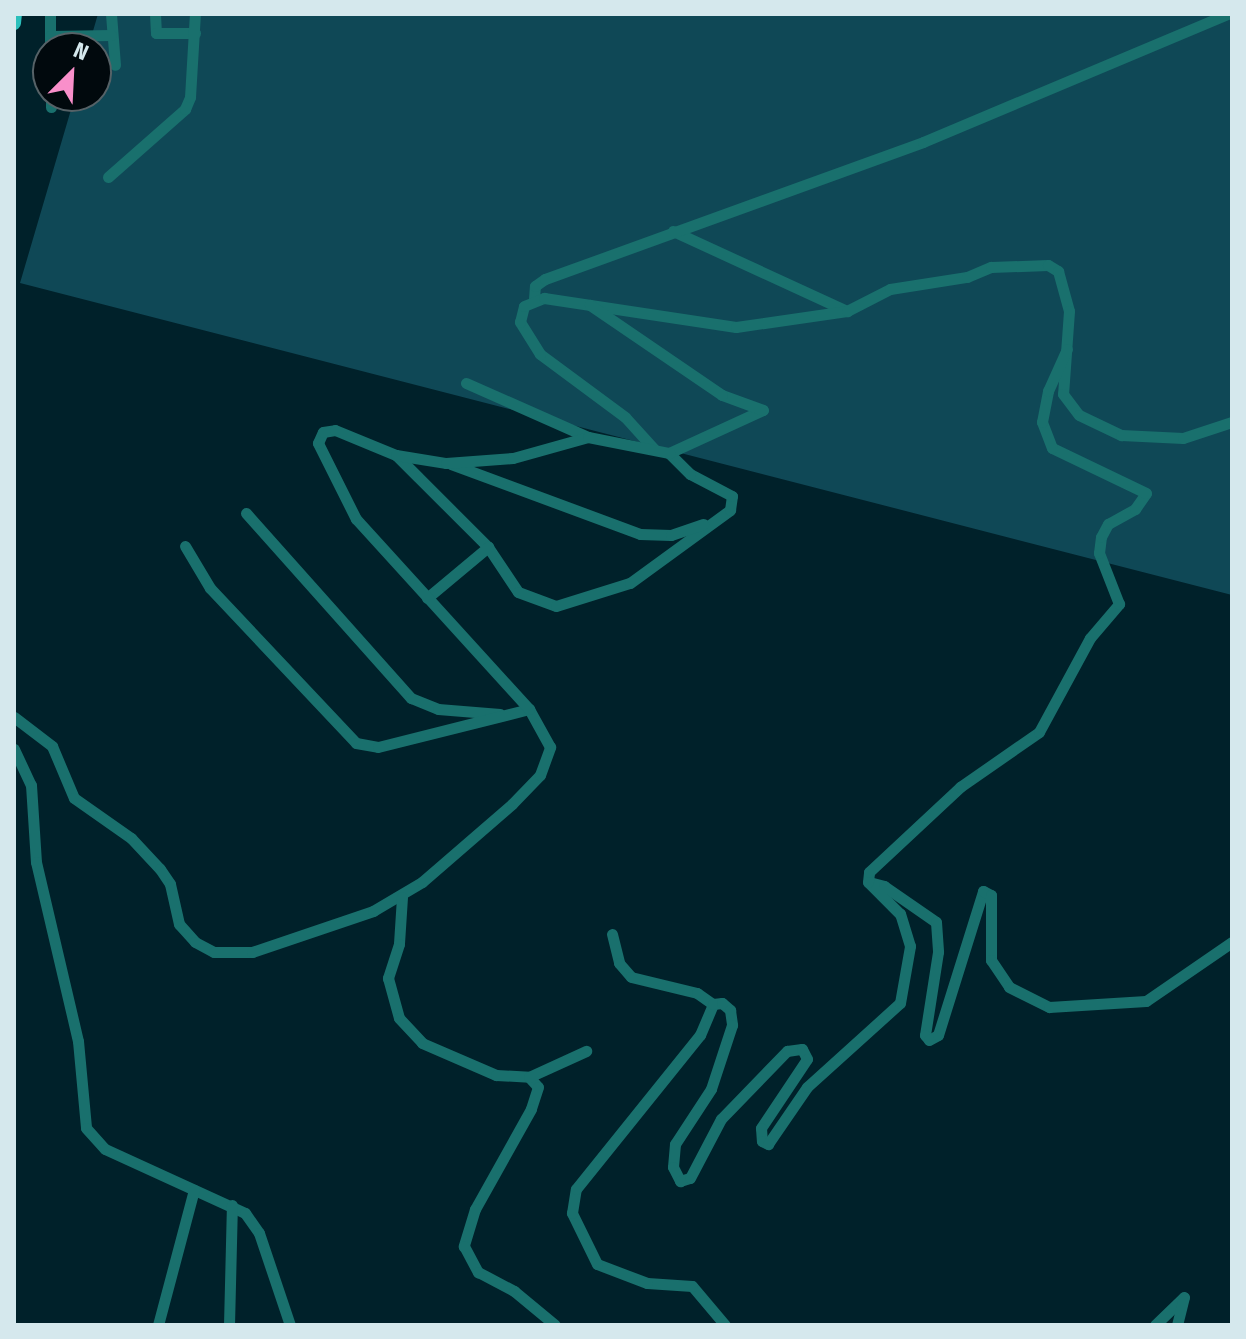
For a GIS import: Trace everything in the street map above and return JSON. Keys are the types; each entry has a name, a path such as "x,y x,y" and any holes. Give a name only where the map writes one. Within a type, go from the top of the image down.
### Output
{"main road":[{"path":"14,23 15,14"}],"street":[{"path":"155,14 160,35 195,33"},
{"path":"108,177 185,109 195,14"},
{"path":"534,299 535,286 545,279 938,136 1228,14"},
{"path":"112,42 115,65"},
{"path":"673,231 847,311"},
{"path":"655,450 625,417 540,354 520,322 524,306 534,299 736,327 847,311 890,289 967,277 991,267 1048,265 1058,271 1069,311 1063,394 1079,415 1121,435 1183,438 1232,422"},
{"path":"590,305 722,395 763,410 669,453"},
{"path":"868,882 883,853 960,787 1039,732 1090,638 1119,604 1099,553 1101,537 1108,524 1135,509 1146,493 1052,448 1042,422 1048,391 1067,349"},
{"path":"14,717 52,746 74,798 131,838 160,869 170,884 179,924 195,942 214,952 252,952 322,931 402,897 540,775 550,747 529,709 356,519 318,443 323,432 335,430 396,455 446,463 640,534 671,535 706,523 730,510 732,496 690,474 669,453 588,437 466,383"},
{"path":"446,463 513,458 588,437"},
{"path":"396,455 488,547 518,592 556,606 570,605 650,571 706,523"},
{"path":"246,513 411,698 438,709 507,714"},
{"path":"185,546 215,594 345,737 356,743 378,747 529,709"},
{"path":"427,598 488,547"},
{"path":"14,749 31,785 36,862 78,1041 86,1128 105,1149 232,1205 259,1233 290,1325"},
{"path":"868,882 884,886 936,922 938,952 925,1035 929,1040 938,1035 983,891 991,895 991,960 1009,987 1049,1007 1146,1001 1232,942"},
{"path":"612,934 619,963 631,977 663,988 697,993 713,1004 722,1003 730,1010 732,1025 711,1089 675,1144 673,1167 680,1181 690,1178 721,1119 787,1051 802,1049 807,1059 761,1128 762,1141 768,1144 807,1087 900,1003 910,946 900,914 868,882"},
{"path":"402,897 404,917 388,978 399,1018 422,1043 477,1068 529,1077 586,1051"},
{"path":"713,1004 700,1035 593,1161 576,1189 572,1213 597,1264 647,1283 692,1286 725,1325"},
{"path":"529,1077 538,1095 475,1209 464,1246 478,1272 514,1291 555,1325"},
{"path":"158,1325 194,1190"},
{"path":"229,1325 232,1205"},
{"path":"1155,1325 1184,1297 1177,1325"}],"shaded area":[{"path":"98,14 1232,14 1232,595 20,283 70,112 112,112 112,32 93,32"}]}
